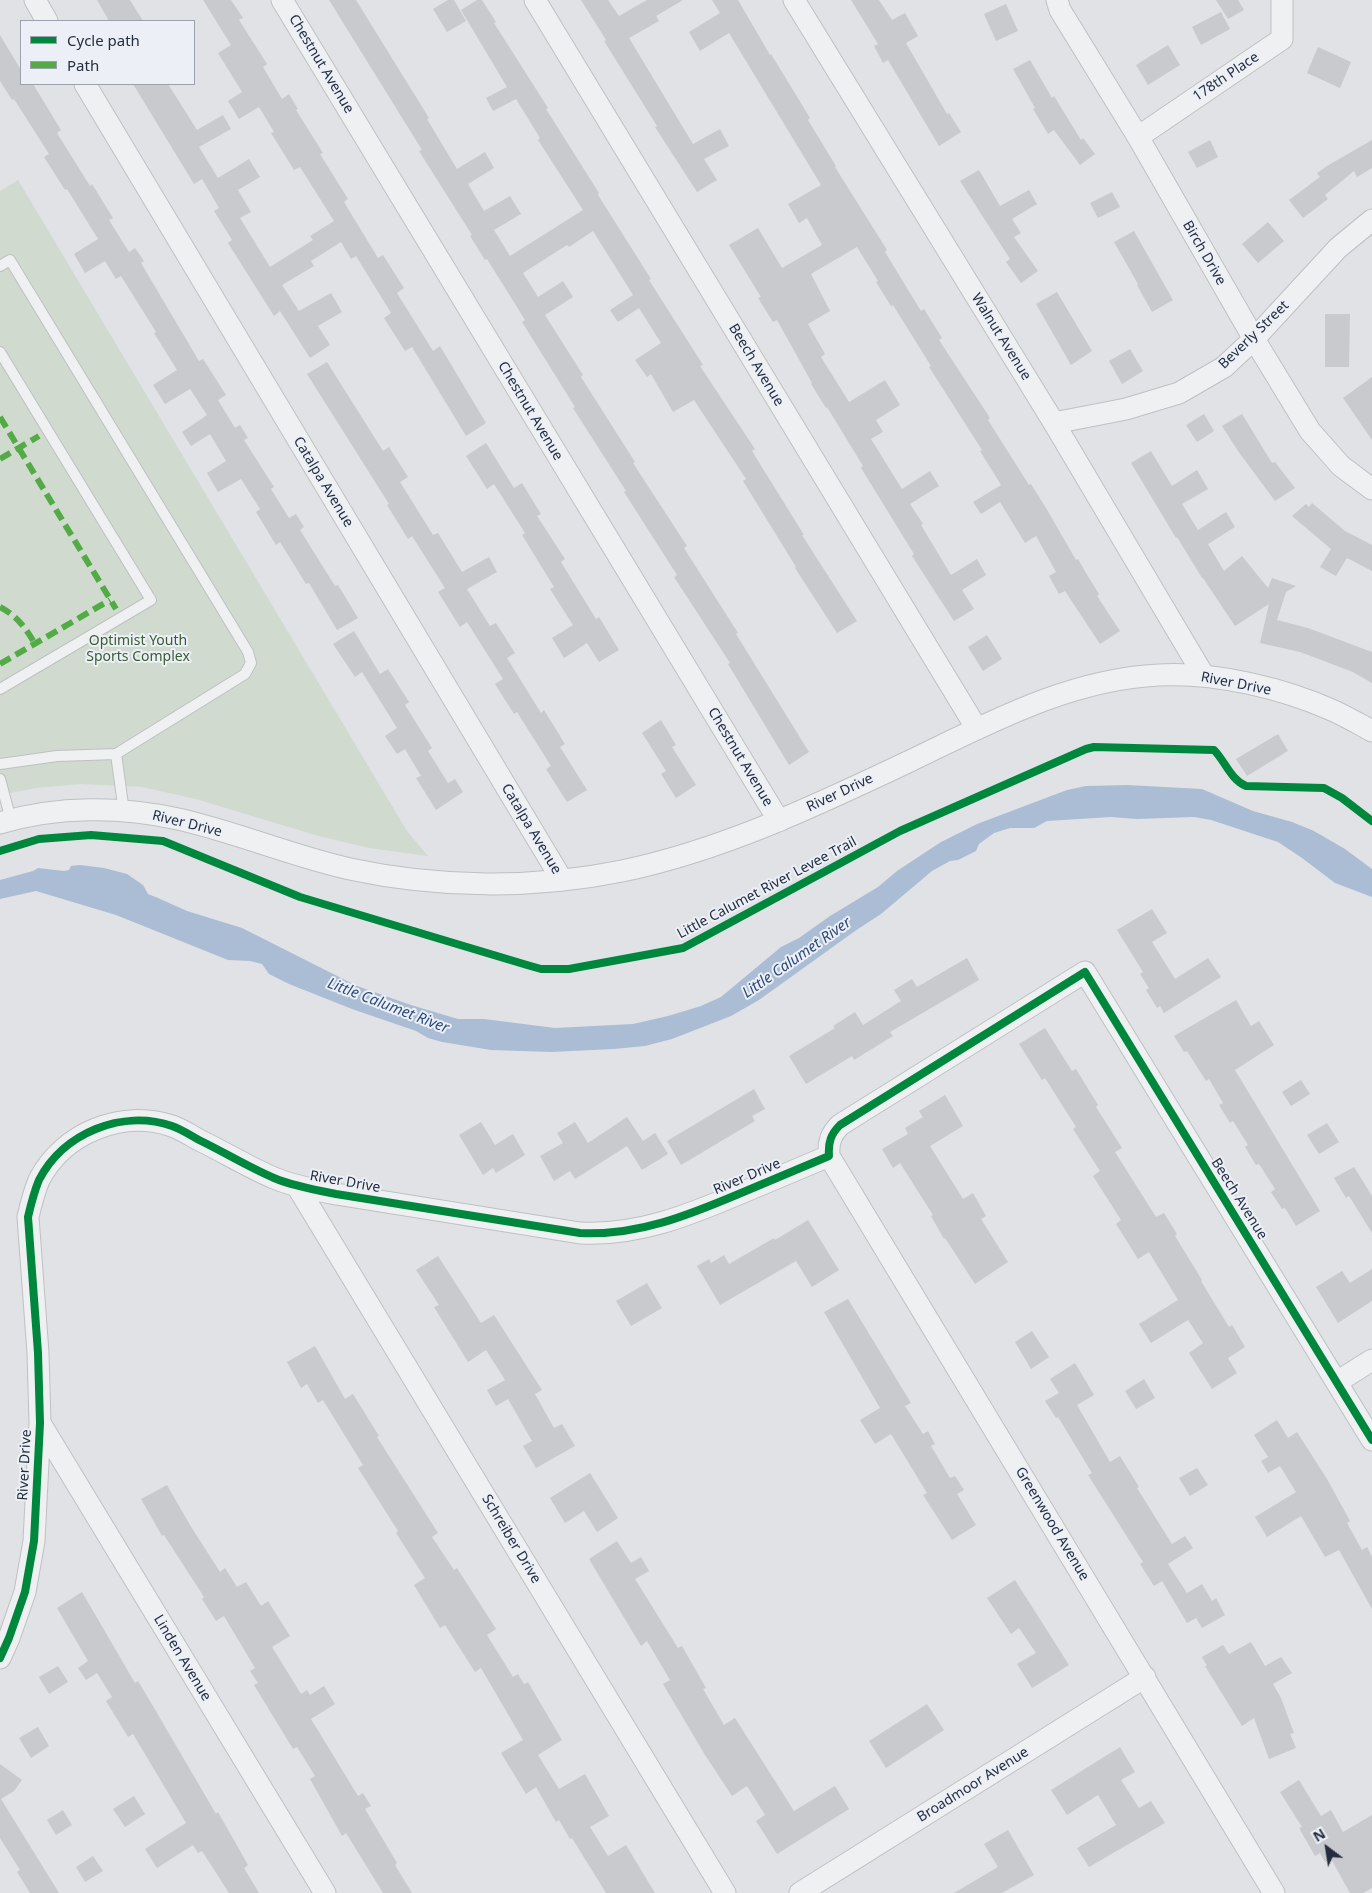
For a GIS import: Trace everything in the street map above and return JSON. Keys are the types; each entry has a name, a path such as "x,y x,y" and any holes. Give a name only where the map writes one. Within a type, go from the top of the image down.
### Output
{"street":[{"path":"35,0 46,20"},
{"name":"Chestnut Avenue","path":"282,0 778,822"},
{"name":"Beech Avenue","path":"535,0 977,729"},
{"name":"Walnut Avenue","path":"794,0 1054,423 1204,676"},
{"name":"Birch Drive","path":"1057,0 1060,10 1138,137 1254,339 1310,431 1341,466 1372,489"},
{"name":"178th Place","path":"1138,137 1282,39 1282,0"},
{"name":"Catalpa Avenue","path":"86,85 562,880"},
{"name":"Beverly Street","path":"1054,423 1126,410 1179,393 1224,368 1254,339 1338,248 1372,220"},
{"name":"River Drive","path":"5,822 71,810 124,812 178,819 317,861 384,875 461,883 516,883 562,880 622,871 724,842 778,822 837,796 977,729 1066,692 1109,681 1160,675 1204,676 1253,685 1296,697 1332,710 1372,731"},
{"name":"Beech Avenue","path":"829,1156 828,1145 832,1133 840,1125 1085,972 1372,1440"},
{"name":"River Drive","path":"0,1658 25,1592 34,1542 40,1423 38,1353 28,1217 32,1198 40,1180 52,1161 66,1146 104,1125 127,1121 150,1121 173,1126 274,1178 297,1186 336,1194 580,1233 604,1234 630,1231 690,1214 829,1156"},
{"name":"Greenwood Avenue","path":"829,1156 1274,1893"},
{"name":"Schreiber Drive","path":"297,1186 725,1893"},
{"path":"1337,1382 1372,1360"},
{"name":"Linden Avenue","path":"40,1423 325,1893"},
{"name":"Broadmoor Avenue","path":"800,1893 1145,1677"}],"lane":[{"path":"0,266 10,260 248,652 251,663 245,674 116,754 57,756 0,764"},
{"path":"0,352 151,600 0,689"},
{"path":"116,754 124,812"},
{"path":"0,780 5,822"}],"green space":[{"name":"Optimist Youth Sports Complex","path":"18,180 407,831 428,856 369,848 315,835 196,799 142,787 81,784 36,788 0,795 0,191"}],"water":[{"name":"Little Calumet River","path":"1127,785 1202,789 1253,811 1292,822 1314,831 1345,849 1372,869 1372,897 1335,883 1278,842 1211,820 1194,817 1137,819 1111,817 1047,821 1034,828 1010,828 994,833 979,844 976,851 958,860 950,861 932,871 881,914 759,1000 731,1016 672,1039 645,1046 551,1052 491,1050 442,1042 289,984 269,974 262,964 250,961 228,960 116,915 36,891 0,899 0,880 38,868 64,871 69,870 71,866 80,865 104,868 127,874 143,885 148,894 187,911 242,928 357,986 458,1019 484,1019 555,1028 633,1024 701,1006 721,997 781,947 799,938 830,916 878,887 897,871 941,842 977,824 1067,790 1086,786"}],"building":[{"path":"97,0 130,0 142,20 108,20"},
{"path":"203,0 231,0 243,18 239,20 267,64 263,67 282,99 289,94 298,109 296,110 323,153 320,154 348,199 344,202 378,258 383,255 404,288 397,293 433,351 440,346 486,423 466,436 412,347 405,351 384,318 391,313 356,256 351,259 341,242 311,261 314,266 282,285 299,311 331,293 342,312 318,326 330,345 310,358 280,311 274,316 228,243 232,240 214,211 219,208 202,179 194,184 134,85 169,85 197,130 223,115 231,129 199,147 218,178 249,159 260,177 238,190 251,212 240,218 270,267 313,240 310,236 334,221 300,167 294,170 271,133 274,132 259,107 239,119 228,101 242,92 218,53 231,45"},
{"path":"329,0 356,0 429,118 427,119 457,169 485,152 494,168 468,184 484,211 510,196 521,214 494,230 510,256 583,210 538,140 540,138 516,99 493,111 486,98 507,87 461,10 477,0 482,0 496,22 494,23 548,108 546,109 599,193 598,195 651,279 649,280 703,365 700,366 755,449 752,451 804,535 802,535 857,621 837,633 795,568 743,481 746,479 694,400 673,412 651,374 647,377 635,360 661,343 639,308 618,322 610,310 633,295 593,231 523,273 538,297 563,281 573,297 545,315 583,375 581,377 635,462 633,463 687,546 684,548 738,633 736,634 809,752 789,765 728,664 730,663 674,577 677,575 573,408 575,407 522,322 525,320 487,259 485,260 470,236 472,235 419,151 422,150"},
{"path":"448,0 454,0 466,21 447,32 433,9"},
{"path":"581,0 608,0 619,16 647,0 683,0 656,16 659,21 629,38 693,144 720,129 729,146 704,159 717,180 697,192 655,127 657,126"},
{"path":"712,0 738,0 810,118 808,120 835,167 887,250 885,252 921,311 924,309 942,338 939,340 990,418 988,420 1029,485 1031,484 1076,560 1078,559 1099,594 1097,596 1120,631 1100,644 1065,591 1059,594 1049,576 1056,572 1036,536 1025,543 1000,502 981,514 973,502 1001,485 980,451 982,450 929,367 931,366 893,305 891,306 876,282 878,281 857,247 811,274 830,311 808,324 825,354 821,357 849,402 885,380 900,405 876,420 883,432 871,439 902,489 930,471 939,486 910,504 951,575 977,559 986,575 962,590 974,609 954,621 912,556 914,554 861,468 863,466 811,384 777,320 773,322 758,298 761,297 729,245 758,228 782,268 822,245 807,218 799,223 788,204 821,185 729,33 700,51 689,32 720,13"},
{"path":"851,0 879,0 892,20 905,13 918,36 906,43 947,114 949,113 961,132 939,146 888,60 883,63 874,46 878,44"},
{"path":"1216,0 1238,0 1244,10 1228,19"},
{"path":"1006,4 1018,31 996,41 984,14"},
{"path":"1221,12 1230,29 1201,45 1192,27"},
{"path":"0,35 20,68 20,85 34,85 61,130 57,133 90,186 92,184 113,218 109,220 129,252 135,248 144,261 141,263 199,361 203,359 226,395 218,400 235,428 240,425 248,438 244,440 274,487 271,489 289,518 296,514 304,527 300,530 335,586 338,585 358,618 337,630 309,583 306,584 280,542 276,545 256,512 260,509 241,479 218,492 207,473 226,461 210,434 191,446 182,432 207,415 190,389 165,404 153,385 177,370 121,276 116,279 105,261 85,273 74,254 98,239 67,189 65,190 44,157 49,154 14,99 12,100 0,81"},
{"path":"1168,45 1180,65 1148,85 1136,65"},
{"path":"1318,47 1351,62 1340,88 1307,73"},
{"path":"1030,60 1052,98 1054,96 1081,140 1083,138 1095,154 1080,165 1054,130 1048,134 1013,69"},
{"path":"1210,140 1218,157 1197,168 1188,152"},
{"path":"1372,140 1372,168 1357,177 1354,171 1325,195 1328,199 1303,218 1289,200 1320,177 1317,173"},
{"path":"979,170 1000,206 1029,190 1037,204 1012,219 1021,233 1014,237 1038,271 1021,283 1006,262 1010,259 960,181"},
{"path":"1112,192 1120,207 1098,218 1090,203"},
{"path":"1268,222 1284,241 1258,263 1242,244"},
{"path":"1134,231 1173,300 1152,312 1114,242"},
{"path":"1057,292 1092,351 1071,365 1036,304"},
{"path":"1325,314 1350,314 1349,367 1325,367"},
{"path":"1130,349 1143,371 1122,384 1109,361"},
{"path":"327,362 383,451 389,447 408,477 400,482 433,535 438,533 462,572 489,557 497,572 467,589 490,626 496,623 515,653 507,658 541,713 544,710 565,744 560,747 587,790 567,802 546,769 551,766 517,712 514,714 495,684 503,679 467,622 460,627 438,592 445,588 412,536 408,539 387,505 389,504 307,374"},
{"path":"1372,377 1372,440 1343,398"},
{"path":"1204,414 1214,431 1197,442 1186,425"},
{"path":"1242,414 1272,463 1275,462 1295,488 1275,501 1222,426"},
{"path":"486,443 514,488 522,483 541,514 537,516 565,559 561,562 596,619 599,617 619,650 599,662 587,643 564,658 552,638 573,625 550,589 554,587 522,535 525,533 494,484 487,489 466,456"},
{"path":"1151,451 1172,486 1197,470 1208,489 1182,504 1198,530 1226,512 1235,527 1208,544 1224,571 1242,556 1268,588 1272,578 1296,586 1286,592 1277,620 1308,628 1372,652 1372,683 1353,672 1300,652 1260,643 1269,604 1235,626 1176,538 1131,463"},
{"path":"1312,503 1345,531 1372,545 1372,571 1347,558 1336,576 1320,567 1331,549 1292,516 1306,504 1309,507"},
{"path":"354,631 380,674 388,669 409,702 405,705 432,748 428,751 448,783 455,779 463,792 436,810 416,778 421,776 405,749 397,754 385,736 397,728 362,672 355,677 333,644"},
{"path":"987,635 1002,659 983,671 968,647"},
{"path":"661,720 676,745 672,747 696,785 676,798 661,774 666,771 642,733"},
{"path":"1278,734 1288,751 1247,776 1236,759"},
{"path":"1152,909 1167,933 1152,942 1175,979 1208,958 1221,977 1164,1013 1160,1006 1157,1008 1146,990 1149,988 1140,974 1143,972 1117,930"},
{"path":"967,958 979,980 890,1032 893,1036 854,1060 852,1056 806,1084 789,1056 835,1028 833,1026 855,1012 863,1025 901,1001 894,990 912,979 917,987"},
{"path":"1236,1000 1251,1026 1259,1021 1274,1045 1235,1070 1320,1211 1296,1226 1285,1208 1282,1209 1271,1192 1275,1189 1259,1164 1256,1165 1245,1147 1248,1145 1233,1121 1230,1123 1219,1105 1223,1103 1209,1079 1206,1081 1187,1051 1184,1052 1174,1036"},
{"path":"1045,1028 1072,1071 1076,1069 1098,1105 1096,1107 1122,1148 1115,1152 1156,1217 1164,1213 1201,1281 1229,1327 1232,1325 1245,1347 1228,1358 1237,1373 1212,1389 1189,1353 1203,1343 1188,1320 1151,1343 1139,1324 1178,1300 1149,1252 1138,1259 1116,1224 1121,1220 1093,1176 1100,1171 1073,1129 1076,1127 1045,1078 1042,1080 1019,1044"},
{"path":"1301,1080 1310,1094 1291,1106 1282,1092"},
{"path":"754,1089 765,1109 752,1116 755,1121 681,1165 667,1141"},
{"path":"945,1095 963,1126 930,1146 963,1199 973,1193 986,1216 981,1219 1008,1262 975,1284 944,1239 931,1216 933,1215 900,1163 893,1168 882,1149 908,1134 905,1128 923,1117 919,1111"},
{"path":"627,1117 643,1141 655,1133 668,1154 642,1170 627,1146 575,1179 570,1171 554,1181 540,1156 563,1143 557,1133 575,1122 588,1143"},
{"path":"481,1122 495,1145 513,1134 525,1155 496,1173 493,1168 483,1175 459,1135"},
{"path":"1327,1123 1339,1142 1319,1154 1307,1135"},
{"path":"1354,1167 1372,1196 1372,1233 1349,1196 1346,1198 1334,1178"},
{"path":"808,1220 839,1270 812,1287 796,1261 720,1305 697,1266 709,1259 711,1263 724,1255 729,1264"},
{"path":"438,1256 481,1323 494,1315 542,1390 535,1394 554,1428 562,1424 575,1446 536,1468 523,1446 532,1441 508,1399 496,1406 487,1390 505,1380 486,1350 468,1362 434,1307 439,1305 416,1270"},
{"path":"1372,1269 1372,1301 1338,1323 1316,1287 1342,1271 1350,1283"},
{"path":"647,1283 662,1308 631,1326 616,1301"},
{"path":"848,1299 911,1403 905,1406 923,1434 928,1431 935,1444 931,1446 950,1478 955,1476 964,1490 957,1494 976,1525 952,1540 923,1495 927,1493 891,1434 875,1444 860,1420 880,1408 824,1312"},
{"path":"1032,1331 1049,1357 1031,1369 1015,1342"},
{"path":"315,1346 345,1399 353,1394 379,1436 377,1437 438,1533 432,1537 454,1570 457,1568 496,1629 487,1635 513,1677 518,1674 524,1684 528,1682 562,1740 538,1755 559,1789 585,1774 609,1816 590,1827 608,1856 626,1845 655,1893 606,1893 572,1838 570,1839 559,1820 556,1822 536,1787 526,1794 501,1753 523,1740 481,1668 475,1672 445,1625 440,1628 414,1585 425,1578 358,1468 363,1465 323,1400 318,1403 307,1384 301,1388 287,1362"},
{"path":"1075,1363 1094,1395 1077,1405 1110,1462 1120,1456 1139,1487 1137,1488 1172,1544 1185,1536 1193,1548 1168,1564 1187,1593 1202,1584 1212,1601 1216,1598 1225,1615 1202,1628 1196,1618 1187,1623 1162,1581 1154,1586 1140,1564 1143,1562 1088,1475 1092,1473 1058,1417 1056,1418 1045,1401 1059,1393 1050,1379"},
{"path":"1144,1379 1155,1398 1136,1409 1125,1391"},
{"path":"1277,1420 1288,1438 1297,1432 1327,1479 1350,1521 1347,1523 1362,1550 1367,1547 1372,1557 1372,1609 1339,1550 1325,1557 1301,1516 1267,1537 1255,1517 1296,1492 1280,1466 1268,1473 1261,1461 1268,1457 1254,1435"},
{"path":"1197,1468 1208,1485 1190,1496 1179,1478"},
{"path":"590,1473 618,1518 597,1532 584,1511 565,1523 550,1498"},
{"path":"167,1485 220,1572 225,1568 237,1587 246,1582 261,1606 268,1601 290,1636 272,1647 301,1694 307,1690 310,1695 324,1686 335,1704 311,1719 358,1796 363,1793 371,1806 365,1809 397,1863 395,1865 412,1893 383,1893 346,1833 342,1836 310,1779 315,1776 297,1747 293,1749 254,1685 258,1683 250,1671 255,1668 224,1616 216,1621 202,1599 204,1597 164,1535 162,1536 141,1499"},
{"path":"617,1541 631,1563 641,1557 649,1571 635,1579 678,1648 682,1646 706,1688 703,1689 724,1725 735,1718 794,1811 835,1786 849,1809 777,1854 756,1821 765,1815 747,1786 732,1796 663,1684 670,1680 647,1641 641,1646 589,1559"},
{"path":"1015,1580 1069,1665 1032,1688 1017,1664 1036,1653 1019,1628 1011,1634 987,1598"},
{"path":"82,1592 135,1683 138,1681 216,1814 218,1812 248,1865 244,1868 259,1893 229,1893 202,1851 198,1853 193,1845 157,1868 145,1849 186,1823 133,1734 128,1737 106,1701 112,1697 97,1673 86,1680 78,1668 88,1661 57,1608"},
{"path":"1251,1642 1265,1666 1281,1657 1292,1673 1273,1684 1281,1698 1294,1733 1290,1734 1296,1748 1269,1759 1254,1718 1242,1726 1205,1666 1207,1666 1202,1657 1223,1645 1229,1654"},
{"path":"58,1666 68,1682 49,1694 39,1677"},
{"path":"927,1704 944,1730 886,1768 869,1741"},
{"path":"38,1727 49,1746 31,1758 19,1738"},
{"path":"1120,1747 1135,1772 1121,1780 1139,1808 1151,1801 1165,1823 1089,1867 1077,1848 1116,1825 1098,1795 1067,1815 1051,1790"},
{"path":"0,1764 22,1780 14,1791 1,1799 59,1893 30,1893 17,1872 20,1870 0,1838"},
{"path":"1299,1780 1321,1816 1331,1810 1343,1832 1372,1815 1372,1888 1363,1893 1350,1893 1331,1859 1325,1862 1320,1853 1315,1856 1299,1828 1302,1827 1280,1792"},
{"path":"134,1796 145,1814 125,1827 113,1809"},
{"path":"63,1810 72,1825 56,1835 47,1820"},
{"path":"1008,1830 1034,1875 1002,1893 954,1893 998,1867 984,1844"},
{"path":"93,1856 103,1871 85,1882 76,1867"}],"marked path":[{"path":"0,417 116,609"},
{"path":"0,459 39,436"},
{"path":"0,664 110,600"},
{"path":"0,607 20,623 35,644"}],"cycle path":[{"name":"Little Calumet River Levee Trail","path":"0,851 39,839 91,835 163,841 300,897 541,969 569,969 683,948 900,831 1094,747 1214,750 1232,775 1246,786 1324,788 1342,798 1372,821"},
{"path":"0,1658 25,1592 34,1541 40,1423 38,1353 28,1217 39,1180 50,1163 63,1149 78,1138 114,1123 134,1121 172,1126 264,1174 312,1189 580,1233 622,1231 682,1216 829,1156 831,1139 840,1125 1085,972 1372,1440"}]}
